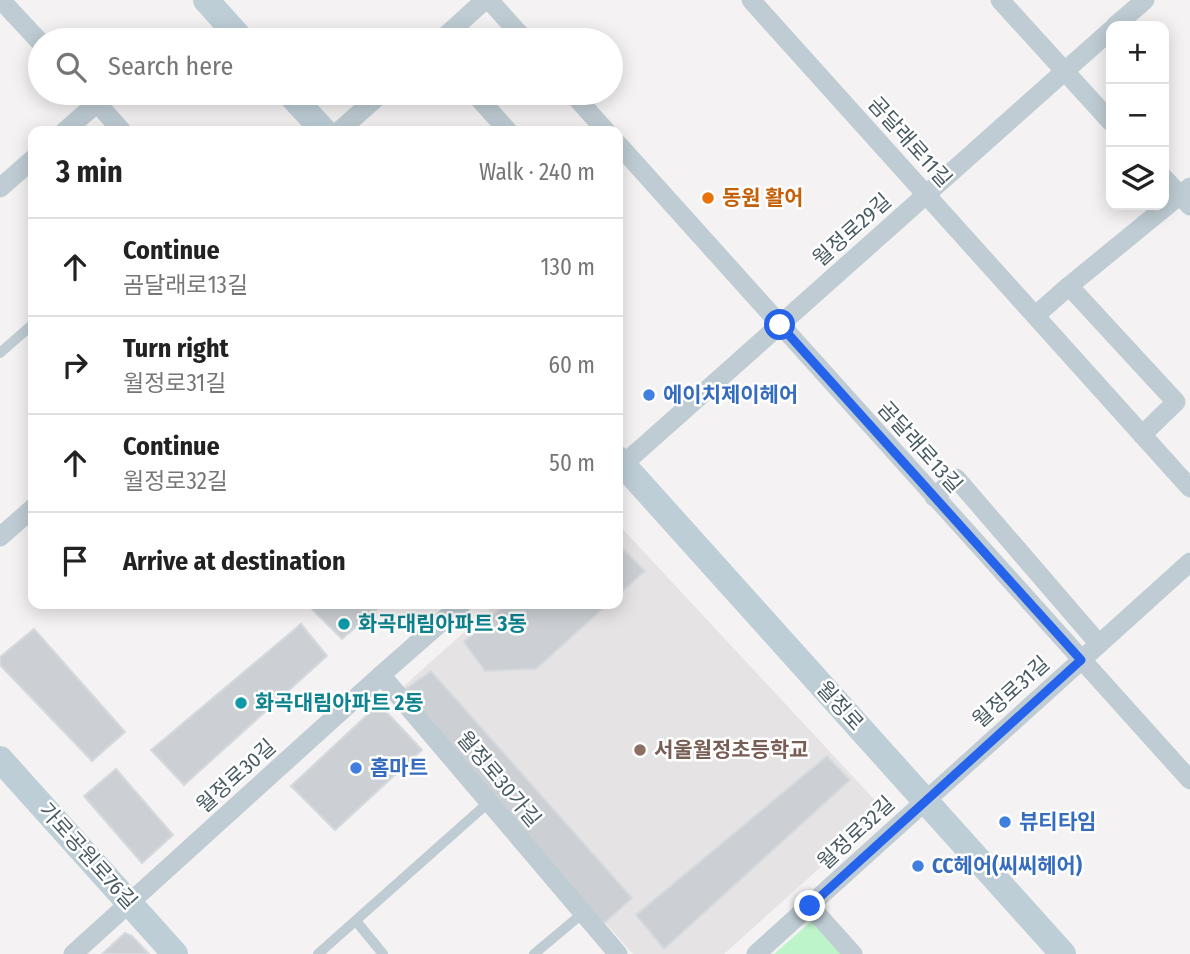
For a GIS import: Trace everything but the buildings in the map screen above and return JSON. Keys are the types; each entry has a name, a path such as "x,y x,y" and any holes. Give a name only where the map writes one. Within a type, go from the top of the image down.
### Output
{"street":[{"path":"206,0 231,28"},
{"path":"455,28 487,0 514,28"},
{"name":"곰달래로11길","path":"751,0 1190,488"},
{"path":"1000,0 1106,117"},
{"path":"1121,21 1145,0"},
{"path":"3,8 28,31"},
{"name":"월정로29길","path":"623,461 1106,34"},
{"path":"69,126 87,105"},
{"path":"99,105 118,126"},
{"path":"300,105 319,126"},
{"path":"345,126 368,105"},
{"path":"485,105 504,126"},
{"path":"583,105 602,126"},
{"name":"곰달래로13길","path":"623,150 1190,780"},
{"path":"0,188 28,163"},
{"path":"1036,315 1069,285 1187,196 1169,182"},
{"path":"1069,285 1176,402 1142,435"},
{"name":"월정로","path":"623,467 1063,954"},
{"path":"934,497 956,478 1099,644"},
{"path":"2,532 28,512"},
{"name":"월정로31길","path":"924,800 1190,562"},
{"name":"월정로30길","path":"73,954 456,609"},
{"name":"월정로30가길","path":"381,674 618,954"},
{"name":"가로공원로76길","path":"0,758 175,954"},
{"name":"월정로32길","path":"756,954 924,800"},
{"path":"810,906 853,954"}],"lane":[{"path":"0,353 28,328"},
{"path":"318,954 489,802"},
{"path":"534,954 583,913"},
{"path":"356,921 383,954"}],"shaded area":[{"name":"서울월정초등학교","path":"623,529 884,810 724,954 633,954 398,691 490,609 623,609"}],"green space":[{"path":"813,920 844,954 774,954"}],"place":[{"name":"동원 활어","path":"708,198"},
{"name":"에이치제이헤어","path":"649,395"},
{"name":"화곡대림아파트 3동","path":"344,624"},
{"name":"화곡대림아파트 2동","path":"241,703"},
{"name":"서울월정초등학교","path":"640,750"},
{"name":"홈마트","path":"356,768"},
{"name":"뷰티타임","path":"1005,822"},
{"name":"CC헤어(씨씨헤어)","path":"918,866"}],"route":[{"path":"780,325 1081,660 810,906"}]}
